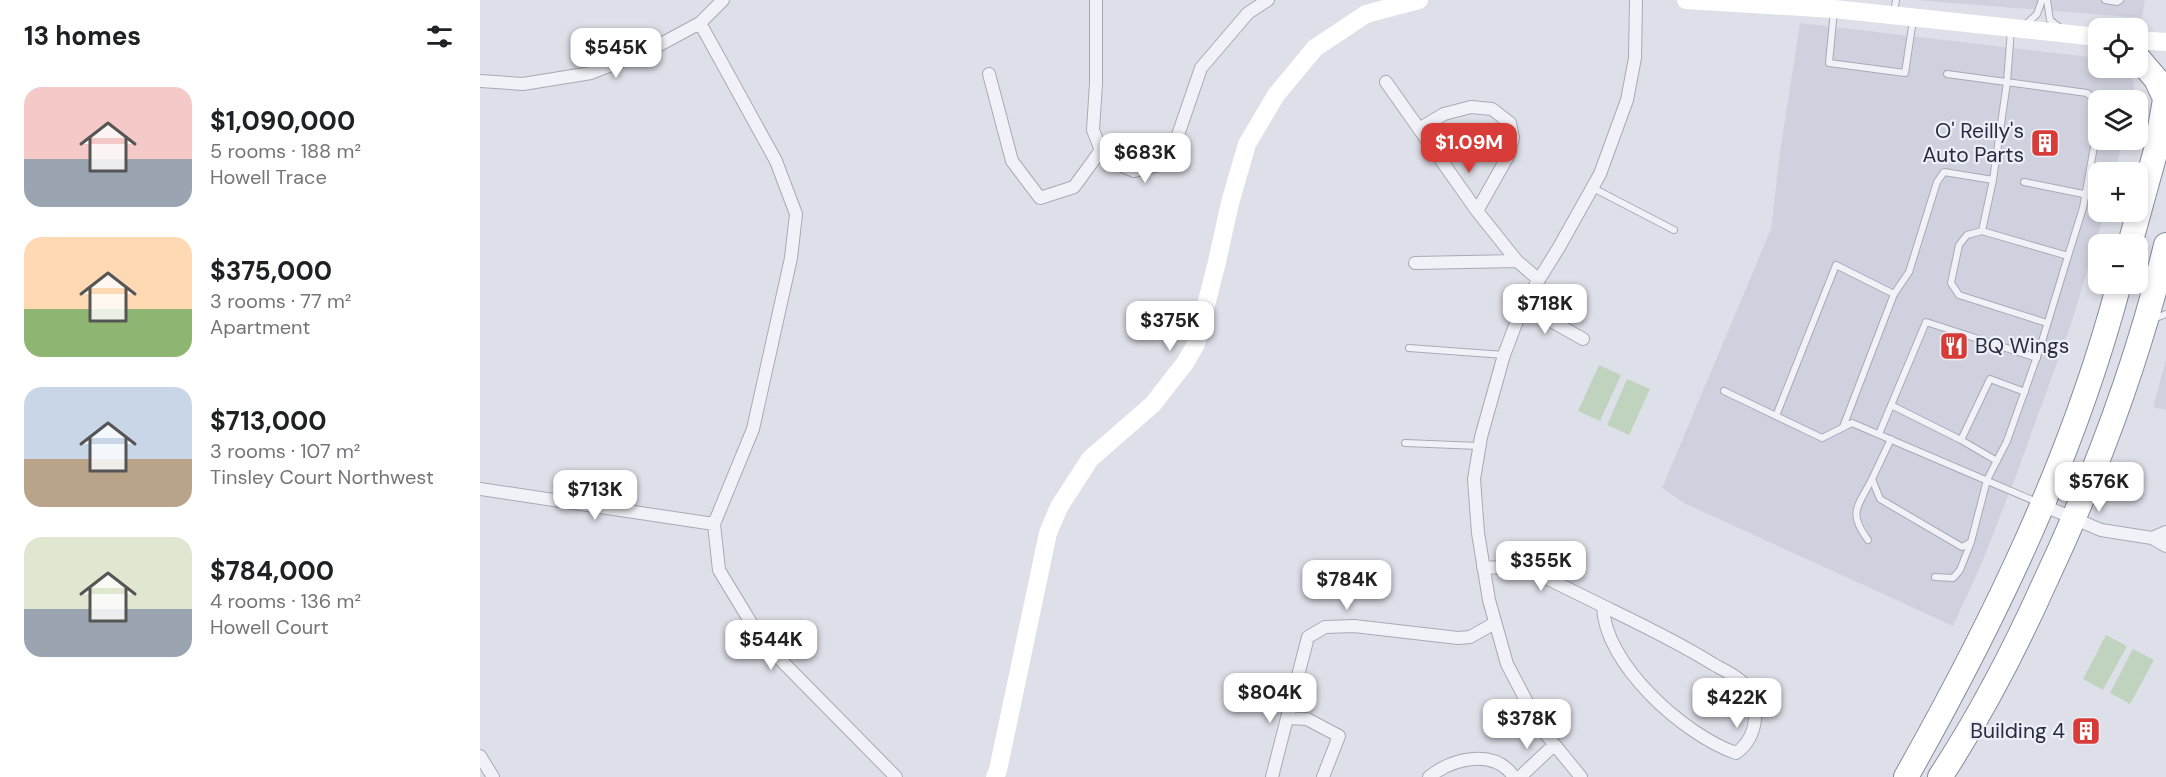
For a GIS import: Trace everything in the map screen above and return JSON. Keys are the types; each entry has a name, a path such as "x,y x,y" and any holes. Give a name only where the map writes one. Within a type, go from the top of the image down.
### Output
{"highway":[{"path":"2148,70 2166,96 2156,150 2148,175"},
{"path":"1940,777 2008,660 2074,519 2155,319 2166,245"},
{"path":"1906,777 1977,645 2022,552 2066,447 2116,294"}],"street":[{"path":"480,81 523,84 591,73 650,50 700,23 723,0"},
{"path":"1096,0 1096,84 1093,130 1104,158 1134,171 1163,164 1178,135 1200,68 1248,13 1268,0"},
{"path":"995,777 1048,533 1059,507 1090,459 1153,404 1185,363 1196,344 1230,202 1247,144 1276,95 1315,48 1366,14 1419,0"},
{"path":"1581,777 1540,727 1507,664 1495,623 1483,567 1474,479 1480,446 1504,355 1523,305 1593,188 1627,100 1635,58 1636,0"},
{"path":"1686,0 1834,9 1895,8 1914,17 2088,37"},
{"path":"700,23 776,161 796,214 791,258 753,429 714,524 719,570 762,641 896,777"},
{"path":"2148,41 2166,42"},
{"path":"989,74 1012,161 1040,198 1074,187 1101,150"},
{"path":"1386,82 1477,211 1517,261 1538,279"},
{"path":"1419,129 1444,114 1471,107 1492,109 1510,123 1513,138 1508,156 1477,211"},
{"path":"1415,263 1517,261"},
{"path":"1523,305 1583,339"},
{"path":"480,489 714,524"},
{"path":"2042,505 2101,530 2152,538 2166,546"},
{"path":"2152,538 2166,532"},
{"path":"1483,567 1528,569 1685,646 1741,681 1755,708 1754,729 1745,746 1736,753 1722,748 1683,725 1666,711 1646,690 1616,647 1609,634 1603,606"},
{"path":"1272,777 1308,637 1325,627 1354,626 1458,638 1470,637 1495,623"},
{"path":"1287,718 1307,719 1339,736 1323,777"},
{"path":"1520,777 1554,745"},
{"path":"480,756 493,777"},
{"path":"1430,777 1441,768 1479,758 1502,764 1514,777"}],"lane":[{"path":"1982,231 1993,180 2016,29 2037,14 2042,0"},
{"path":"2047,0 2050,20 2068,35"},
{"path":"2105,0 2117,2 2120,0"},
{"path":"1834,9 1829,63 1905,73 1914,17"},
{"path":"1947,74 2088,94"},
{"path":"1935,577 1953,579 1960,570 1971,542 1987,480 2007,441 2048,323 2086,194 2094,150"},
{"path":"1843,428 1894,294 1909,272 1937,182 1944,172 1993,180"},
{"path":"2024,182 2086,194"},
{"path":"1593,188 1674,230"},
{"path":"2048,323 1959,295 1951,283 1959,245 1967,235 1982,231 2068,256"},
{"path":"1776,416 1836,265 1894,294"},
{"path":"1879,434 1926,322 2037,358"},
{"path":"1410,348 1504,355"},
{"path":"1961,440 1990,379 2025,392"},
{"path":"1724,391 1822,438 1852,423 2042,505"},
{"path":"1892,405 1997,461"},
{"path":"1868,540 1858,526 1855,512 1891,438"},
{"path":"1405,443 1480,446"},
{"path":"1872,480 1880,499 1962,548 1971,542"}],"shaded area":[{"path":"1915,0 2145,0 2142,18"},
{"path":"1800,23 2088,57 2088,78 2132,78 2135,90 2088,90 2088,150 2120,150 2118,162 2088,162 2088,222 2102,222 2098,234 2088,234 2088,268 2071,324 2017,473 1981,565 1953,626 1684,503 1662,488 1771,229 1780,152"},
{"path":"2166,360 2166,410 2153,407"}],"green space":[{"path":"1599,365 1621,375 1600,421 1578,411"},
{"path":"1627,379 1650,389 1629,435 1607,425"},
{"path":"2106,635 2127,646 2103,690 2083,679"},
{"path":"2133,649 2154,660 2130,704 2110,693"}],"place":[{"name":"O' Reilly's Auto Parts","path":"2045,143"},
{"name":"BQ Wings","path":"1954,346"},
{"name":"Building 4","path":"2086,731"}]}
